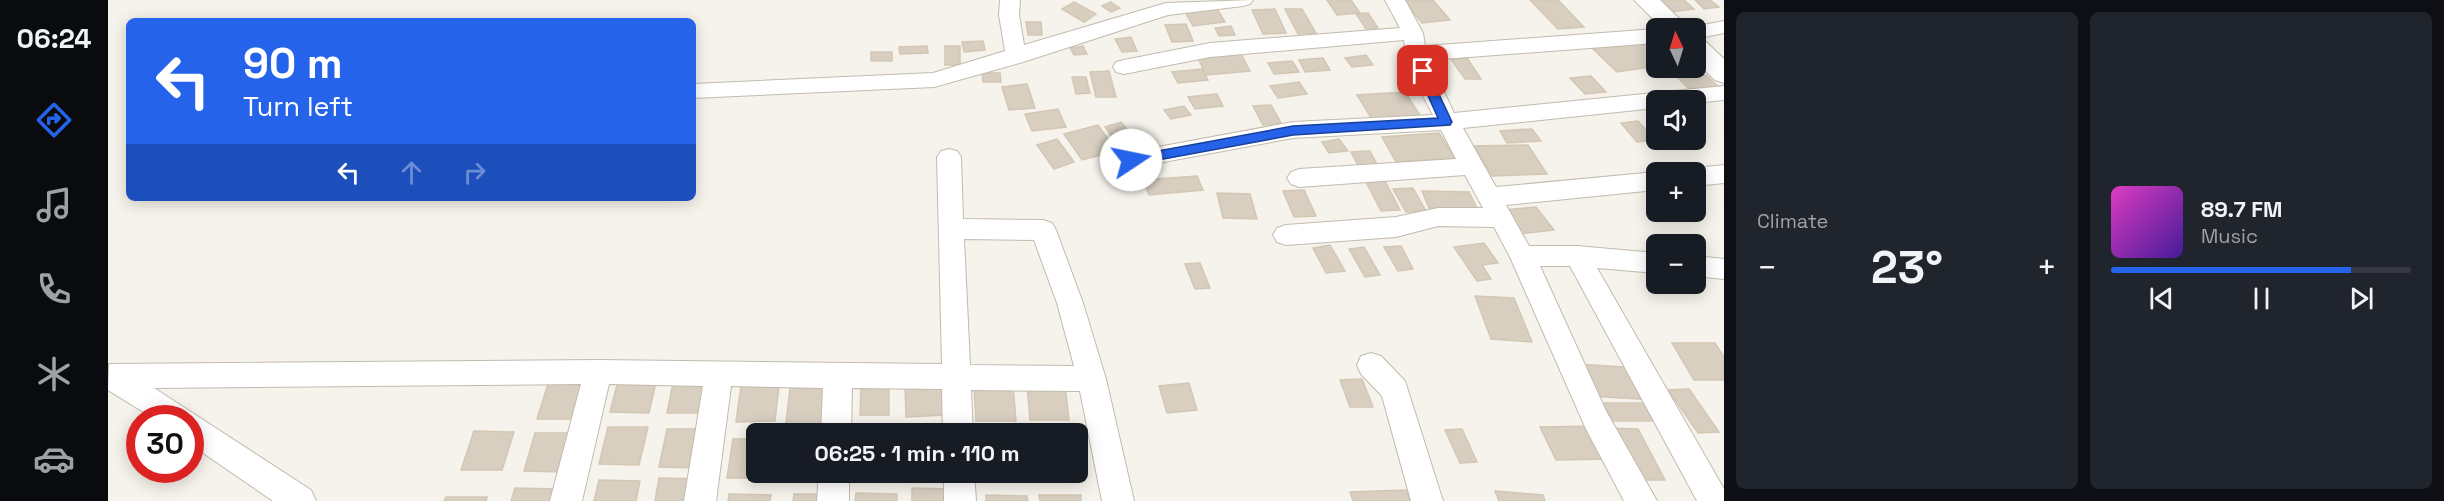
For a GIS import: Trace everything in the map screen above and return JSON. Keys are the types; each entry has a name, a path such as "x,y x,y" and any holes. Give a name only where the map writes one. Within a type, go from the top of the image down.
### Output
{"street":[{"path":"1010,0 1009,15 1016,57"},
{"path":"696,91 920,82 948,77 1016,57 1166,9 1242,0"},
{"path":"1395,0 1446,122 1474,166 1522,256 1596,420 1641,501"},
{"path":"1646,0 1665,18"},
{"path":"1706,30 1724,27"},
{"path":"1124,67 1210,50 1646,36"},
{"path":"1706,57 1724,74"},
{"path":"1131,160 1293,130 1446,122 1724,93"},
{"path":"950,157 958,423"},
{"path":"1299,178 1474,166"},
{"path":"1706,176 1724,174"},
{"path":"1286,235 1396,227 1438,217 1646,183"},
{"path":"951,229 1043,230 1070,303 1092,379 1118,501"},
{"path":"1522,256 1577,256 1646,262"},
{"path":"1577,256 1714,501"},
{"path":"1706,267 1724,268"},
{"path":"1371,365 1395,390 1426,501"},
{"path":"108,376 598,372 1092,379"},
{"path":"566,501 598,372"},
{"path":"700,501 719,373"},
{"path":"836,423 838,375"},
{"path":"108,376 156,405"},
{"path":"204,437 300,501"},
{"path":"832,501 833,483"},
{"path":"959,483 960,501"}],"building":[{"path":"1327,0 1351,0 1360,13 1337,15"},
{"path":"1403,0 1433,0 1450,20 1422,23"},
{"path":"1530,0 1558,0 1584,27 1558,29"},
{"path":"1658,0 1684,0 1694,9 1671,12"},
{"path":"1695,0 1710,0 1719,7 1704,9"},
{"path":"1074,2 1096,14 1084,22 1062,9"},
{"path":"1111,2 1120,8 1111,12 1102,6"},
{"path":"1216,7 1225,22 1193,26 1184,10"},
{"path":"1275,9 1286,33 1263,34 1252,10"},
{"path":"1285,9 1302,9 1316,33 1298,34"},
{"path":"1368,13 1378,28 1366,29 1356,14"},
{"path":"1026,22 1041,22 1042,35 1028,35"},
{"path":"1186,24 1193,41 1172,42 1165,25"},
{"path":"1231,26 1235,35 1219,36 1215,28"},
{"path":"1131,37 1137,51 1122,52 1115,39"},
{"path":"1645,40 1646,68 1617,72 1590,46"},
{"path":"983,41 985,50 964,52 962,42"},
{"path":"927,46 928,53 900,54 899,47"},
{"path":"945,46 960,46 960,65 945,65"},
{"path":"1083,46 1087,54 1074,55 1070,48"},
{"path":"871,52 892,52 892,61 871,61"},
{"path":"1241,54 1250,71 1206,75 1198,58"},
{"path":"1366,55 1373,65 1352,67 1345,58"},
{"path":"1323,58 1330,70 1305,72 1299,60"},
{"path":"1467,58 1481,79 1465,79 1451,59"},
{"path":"1292,61 1299,72 1274,74 1268,63"},
{"path":"1202,69 1208,80 1178,83 1172,72"},
{"path":"1109,71 1116,97 1096,97 1090,72"},
{"path":"982,73 1000,73 1001,82 983,82"},
{"path":"1706,75 1721,89 1706,90 1690,90 1678,78 1706,78"},
{"path":"1591,76 1606,92 1585,94 1570,78"},
{"path":"1072,77 1086,77 1090,93 1076,94"},
{"path":"1299,82 1307,94 1278,98 1270,86"},
{"path":"1027,84 1035,108 1009,110 1002,87"},
{"path":"1405,92 1422,118 1373,121 1357,95"},
{"path":"1217,94 1223,106 1195,109 1188,97"},
{"path":"1271,105 1281,123 1263,125 1253,106"},
{"path":"1184,106 1191,115 1171,119 1164,110"},
{"path":"1058,109 1066,127 1032,131 1025,114"},
{"path":"1638,121 1646,130 1646,141 1637,142 1621,123"},
{"path":"1121,122 1136,141 1119,146 1105,127"},
{"path":"1098,125 1116,151 1082,160 1064,134"},
{"path":"1532,129 1541,141 1507,143 1500,131"},
{"path":"1439,133 1455,158 1396,162 1382,137"},
{"path":"1057,139 1074,162 1054,169 1037,145"},
{"path":"1339,139 1348,151 1329,153 1322,142"},
{"path":"1528,145 1547,174 1492,176 1474,146"},
{"path":"1370,151 1378,166 1359,167 1351,152"},
{"path":"1197,176 1203,190 1149,195 1144,180"},
{"path":"1383,177 1400,210 1381,211 1364,178"},
{"path":"1413,188 1426,211 1406,212 1393,189"},
{"path":"1304,190 1316,216 1294,217 1283,191"},
{"path":"1422,191 1469,192 1477,208 1429,208"},
{"path":"1217,193 1250,194 1257,219 1223,218"},
{"path":"1536,207 1554,230 1520,234 1503,210"},
{"path":"1484,243 1498,263 1482,265 1491,279 1477,281 1454,247"},
{"path":"1330,245 1345,271 1326,273 1313,248"},
{"path":"1401,246 1413,269 1398,271 1384,247"},
{"path":"1364,247 1380,275 1365,277 1349,249"},
{"path":"1200,263 1210,288 1195,289 1185,264"},
{"path":"1475,296 1514,298 1532,342 1491,339"},
{"path":"1672,343 1715,343 1724,357 1724,380 1694,380"},
{"path":"1577,364 1638,368 1654,400 1590,396"},
{"path":"619,377 657,378 649,413 610,412"},
{"path":"674,378 712,378 706,413 667,413"},
{"path":"1362,379 1373,407 1350,407 1340,380"},
{"path":"1189,383 1197,410 1167,413 1159,386"},
{"path":"548,384 586,384 576,419 537,419"},
{"path":"943,384 945,415 906,417 905,385"},
{"path":"974,385 1013,385 1016,421 976,421"},
{"path":"1027,385 1065,385 1069,420 1030,420"},
{"path":"741,386 779,386 775,421 736,422"},
{"path":"861,386 889,386 889,415 860,415"},
{"path":"790,388 828,389 825,423 786,423"},
{"path":"1689,389 1719,432 1698,433 1668,390"},
{"path":"1603,403 1649,403 1660,421 1613,421"},
{"path":"1593,426 1611,459 1556,460 1540,427"},
{"path":"608,427 648,427 639,465 599,464"},
{"path":"1608,428 1638,429 1665,480 1634,480"},
{"path":"667,429 706,429 700,468 659,467"},
{"path":"1462,429 1477,462 1460,463 1445,430"},
{"path":"474,431 514,432 502,470 461,470"},
{"path":"535,433 575,433 564,472 524,471"},
{"path":"733,439 746,439 746,478 727,478"},
{"path":"659,478 701,479 697,501 655,501"},
{"path":"599,480 640,481 636,501 594,501"},
{"path":"515,488 556,489 552,501 511,501"},
{"path":"912,488 949,489 950,501 912,501"},
{"path":"1406,490 1410,501 1353,501 1350,492"},
{"path":"1495,491 1543,495 1545,501 1499,501"},
{"path":"856,493 897,494 897,501 855,501"},
{"path":"729,494 771,495 770,501 728,501"},
{"path":"794,494 835,494 835,501 793,501"},
{"path":"986,495 1027,496 1028,501 986,501"},
{"path":"1039,495 1081,495 1081,501 1040,501"},
{"path":"446,497 487,497 486,501 444,501"}],"route":[{"path":"1131,160 1293,130 1446,122 1423,71"}]}
